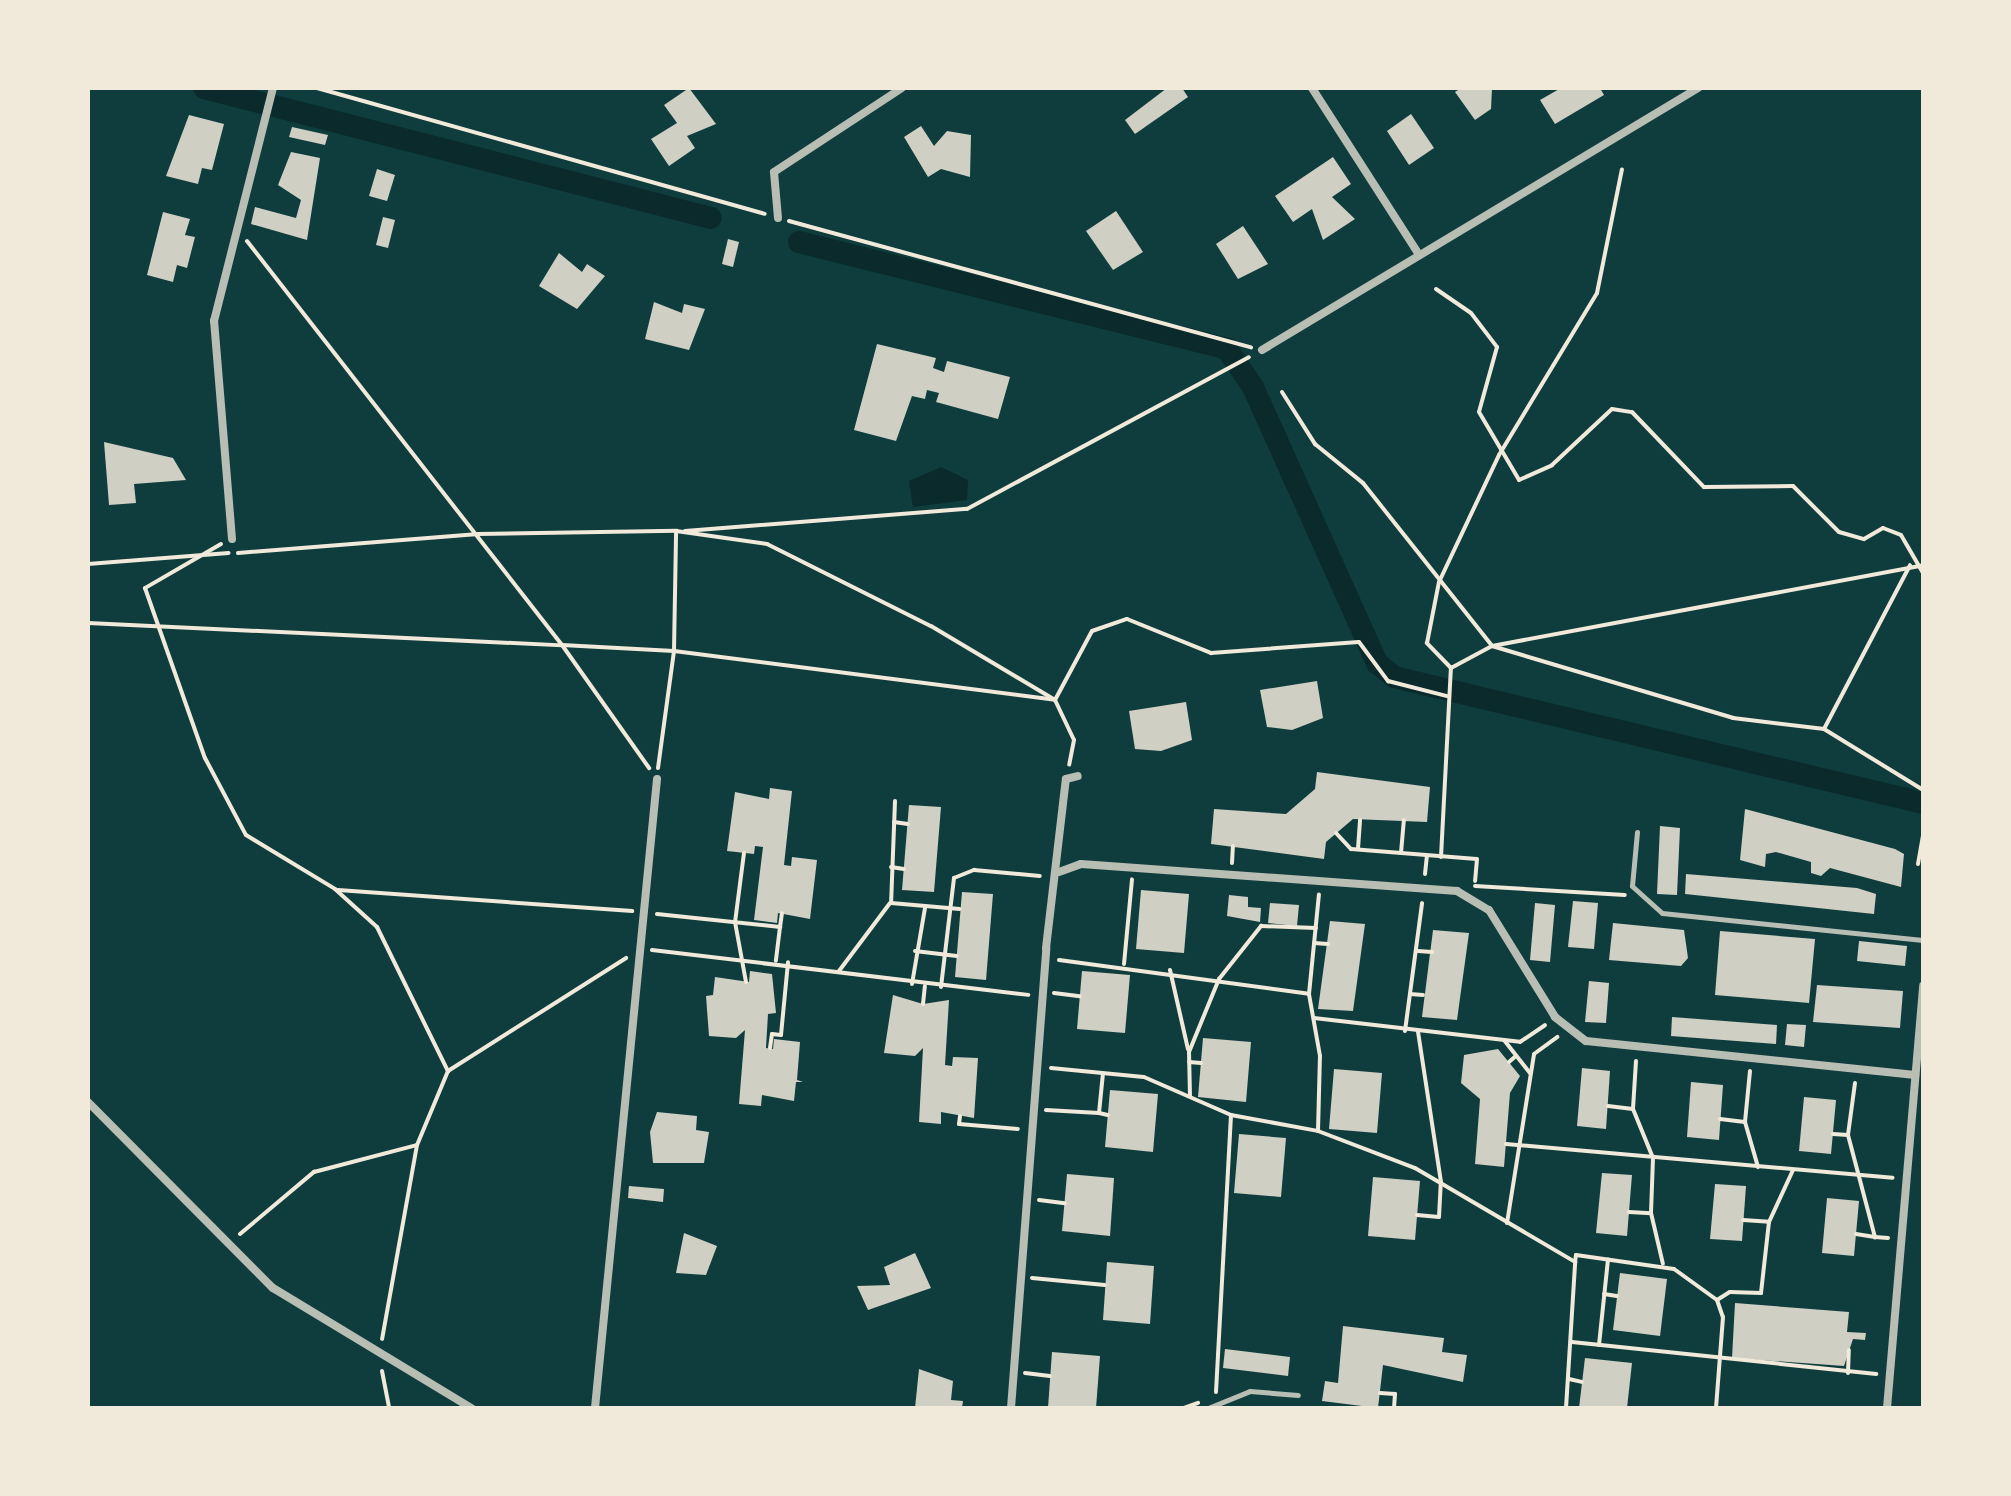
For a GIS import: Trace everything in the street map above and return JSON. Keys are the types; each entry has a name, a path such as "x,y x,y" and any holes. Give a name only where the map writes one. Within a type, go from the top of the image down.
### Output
{"street":[{"path":"232,539 214,321 273,88"},
{"path":"778,218 774,172 902,88"},
{"path":"1312,88 1418,253"},
{"path":"1262,350 1418,253 1698,88"},
{"path":"1011,1408 1045,959 1066,779 1078,776"},
{"path":"595,1408 657,779"},
{"path":"1057,874 1081,864 1424,888 1474,897 1555,1017 1586,1041 1915,1075"},
{"path":"1887,1408 1923,986"},
{"path":"88,1102 232,1241 273,1288 471,1408"}],"lane":[{"path":"1637,832 1632,886 1639,897 1674,917 1923,940"},
{"path":"1208,1408 1250,1391 1298,1395"}],"path":[{"path":"1451,668 1427,643 1439,582 1499,455 1597,293 1622,169"},
{"path":"236,226 478,534 657,779"},
{"path":"1436,289 1471,313 1497,347 1479,412 1499,455 1519,480 1552,465 1612,409 1632,412 1704,487 1793,486 1839,532 1864,539 1883,528 1901,535 1923,573"},
{"path":"88,564 478,534 676,531 967,509 1262,350"},
{"path":"1282,392 1315,444 1363,483 1492,646 1733,718 1824,729 1923,790"},
{"path":"657,779 674,651 676,531"},
{"path":"676,531 767,544 931,626 1055,700 1074,740 1066,779"},
{"path":"232,539 193,556 145,588 162,624 205,758 246,835 335,889 377,927 448,1071"},
{"path":"1824,729 1910,565"},
{"path":"1451,668 1492,646 1921,565"},
{"path":"1055,700 1092,631 1127,619 1211,653 1359,642 1388,681 1447,696"},
{"path":"88,623 162,624 674,651 1055,700"},
{"path":"1441,857 1447,689 1451,668"},
{"path":"839,971 891,903 890,867 895,801"},
{"path":"1358,850 1360,820"},
{"path":"1401,853 1404,820"},
{"path":"893,822 908,824"},
{"path":"1336,833 1358,850 1477,859 1474,897"},
{"path":"1918,864 1923,835"},
{"path":"744,853 735,922 746,982"},
{"path":"1405,1031 1427,856"},
{"path":"890,867 904,869"},
{"path":"1124,964 1133,869"},
{"path":"941,988 949,887 966,871 1057,874"},
{"path":"1475,881 1639,897"},
{"path":"1318,1131 1321,1097 1309,994 1320,883"},
{"path":"335,889 646,912 780,927"},
{"path":"891,903 960,909"},
{"path":"912,985 915,951 925,908"},
{"path":"776,961 782,913"},
{"path":"1129,913 1139,915"},
{"path":"1189,1052 1219,979 1261,926 1316,928"},
{"path":"1314,943 1328,944"},
{"path":"389,1408 379,1351 417,1145 448,1071 641,949 788,962 912,985 1080,996"},
{"path":"915,951 957,956"},
{"path":"1417,951 1432,952"},
{"path":"1045,959 1170,970 1309,994"},
{"path":"770,1048 772,1034 781,1035 788,962"},
{"path":"1170,970 1189,1052 1190,1097"},
{"path":"1310,985 1320,986"},
{"path":"923,1004 925,986"},
{"path":"1409,994 1423,995"},
{"path":"1314,1018 1520,1042 1545,1024"},
{"path":"1417,1215 1439,1217 1441,1182 1418,1032"},
{"path":"1507,1223 1534,1054 1557,1037"},
{"path":"1504,1040 1530,1073"},
{"path":"1509,1062 1516,1056"},
{"path":"1636,1061 1633,1109 1653,1158 1651,1213 1663,1264"},
{"path":"1189,1062 1201,1063"},
{"path":"1037,1067 1144,1077 1231,1115 1318,1131 1441,1182 1575,1262"},
{"path":"1750,1071 1745,1122 1758,1167"},
{"path":"1099,1113 1103,1073"},
{"path":"1855,1079 1848,1135 1875,1237"},
{"path":"1321,1097 1331,1099"},
{"path":"1608,1106 1633,1109"},
{"path":"1033,1109 1108,1115"},
{"path":"1221,1404 1215,1396 1231,1115"},
{"path":"960,1116 959,1124 1032,1130"},
{"path":"1720,1119 1745,1122"},
{"path":"1833,1134 1848,1135"},
{"path":"1506,1144 1908,1180"},
{"path":"232,1241 314,1172 417,1145"},
{"path":"1226,1162 1236,1163"},
{"path":"1717,1300 1730,1292 1761,1293 1769,1222 1793,1170"},
{"path":"1027,1199 1065,1203"},
{"path":"1629,1212 1651,1213"},
{"path":"1743,1220 1769,1222"},
{"path":"1856,1234 1902,1240"},
{"path":"1566,1408 1576,1255 1663,1264 1717,1300"},
{"path":"1599,1345 1608,1259"},
{"path":"1021,1277 1105,1285"},
{"path":"1604,1294 1617,1296"},
{"path":"1716,1408 1721,1360 1717,1300"},
{"path":"1572,1342 1721,1360 1890,1375"},
{"path":"1848,1373 1849,1350"},
{"path":"1014,1372 1050,1376"},
{"path":"1569,1379 1582,1382"},
{"path":"1380,1393 1395,1394 1394,1408"}],"water":[{"path":"941,467 968,480 967,500 913,507 909,481"}],"building":[{"path":"689,88 716,124 687,136 695,148 669,166 651,139 677,123 664,105"},
{"path":"1167,88 1182,88 1188,97 1135,134 1125,120"},
{"path":"1461,88 1492,88 1491,109 1475,120 1455,92"},
{"path":"1561,88 1600,88 1604,95 1555,124 1540,100"},
{"path":"1411,114 1434,148 1409,165 1387,131"},
{"path":"189,115 224,124 212,170 202,168 198,184 166,176"},
{"path":"921,126 934,146 947,131 971,135 970,177 941,169 928,177 904,137"},
{"path":"292,127 328,135 325,145 289,137"},
{"path":"291,152 320,158 307,240 251,224 255,207 296,218 301,200 278,185"},
{"path":"1333,157 1351,184 1332,197 1355,219 1323,240 1312,209 1293,222 1275,196"},
{"path":"377,169 395,175 387,201 369,196"},
{"path":"1116,211 1143,252 1113,270 1086,231"},
{"path":"163,212 190,219 185,235 195,237 187,268 177,265 173,282 147,275"},
{"path":"383,217 395,220 388,248 376,245"},
{"path":"1243,226 1268,264 1238,279 1216,244"},
{"path":"728,239 739,242 733,267 722,264"},
{"path":"559,253 582,272 587,264 605,276 577,309 539,286"},
{"path":"654,302 682,313 684,304 705,309 689,350 645,339"},
{"path":"877,344 936,358 933,368 944,372 947,361 1010,377 998,419 936,402 939,393 927,390 925,399 912,396 896,441 854,430"},
{"path":"104,442 173,458 186,480 134,484 136,503 109,505"},
{"path":"1317,681 1323,718 1292,730 1267,727 1260,690"},
{"path":"1186,702 1192,740 1161,751 1135,749 1129,711"},
{"path":"1317,772 1430,787 1427,822 1353,819 1326,842 1324,859 1211,844 1214,809 1286,814 1315,789"},
{"path":"770,788 792,791 784,865 791,866 792,857 817,860 810,919 778,913 777,923 754,920 763,847 755,846 754,854 727,851 735,792 769,799"},
{"path":"909,805 941,807 934,892 902,890"},
{"path":"1745,809 1895,849 1904,854 1901,887 1830,868 1821,876 1811,873 1811,862 1776,852 1766,854 1765,867 1740,860"},
{"path":"1660,826 1680,828 1677,895 1657,894"},
{"path":"1686,874 1857,888 1876,894 1874,914 1685,894"},
{"path":"1141,890 1189,894 1184,953 1136,949"},
{"path":"962,892 993,894 986,980 955,977"},
{"path":"1229,895 1248,897 1248,907 1261,908 1260,922 1227,916"},
{"path":"1573,901 1598,903 1594,949 1568,947"},
{"path":"1270,903 1299,905 1297,926 1268,923"},
{"path":"1535,903 1555,905 1550,962 1530,960"},
{"path":"1330,921 1365,924 1353,1011 1318,1009"},
{"path":"1613,923 1684,930 1688,958 1681,966 1609,960"},
{"path":"1433,930 1469,933 1457,1020 1422,1017"},
{"path":"1720,931 1815,939 1809,1003 1715,995"},
{"path":"1859,941 1907,946 1905,966 1857,961"},
{"path":"750,971 772,974 776,1013 768,1014 766,1048 773,1049 774,1039 800,1042 797,1080 803,1082 796,1082 794,1101 762,1095 761,1106 739,1104 745,1030 736,1038 709,1036 706,996 713,995 715,977 749,982"},
{"path":"1082,971 1130,975 1125,1033 1077,1029"},
{"path":"1589,981 1609,983 1606,1023 1585,1022"},
{"path":"1817,985 1903,991 1900,1028 1813,1022"},
{"path":"893,995 923,1004 949,1000 945,1065 952,1066 953,1057 978,1058 974,1118 941,1112 941,1124 919,1122 923,1048 915,1056 884,1053"},
{"path":"1672,1017 1777,1025 1776,1044 1671,1036"},
{"path":"1787,1024 1806,1025 1804,1047 1785,1045"},
{"path":"1203,1038 1251,1042 1246,1102 1198,1097"},
{"path":"1498,1049 1520,1076 1510,1093 1504,1167 1475,1164 1480,1099 1461,1083 1464,1055"},
{"path":"1582,1068 1610,1071 1606,1129 1577,1126"},
{"path":"1334,1069 1382,1073 1377,1133 1329,1129"},
{"path":"1691,1082 1723,1085 1719,1140 1687,1137"},
{"path":"1110,1090 1158,1094 1153,1152 1105,1147"},
{"path":"1804,1097 1836,1100 1831,1154 1799,1151"},
{"path":"657,1112 697,1116 696,1130 709,1132 704,1163 653,1163 650,1132"},
{"path":"1239,1134 1286,1138 1281,1197 1234,1193"},
{"path":"1602,1173 1632,1175 1627,1236 1596,1233"},
{"path":"1067,1174 1114,1178 1110,1236 1062,1231"},
{"path":"1373,1177 1420,1181 1415,1240 1368,1236"},
{"path":"1715,1184 1746,1186 1742,1241 1710,1239"},
{"path":"629,1186 664,1189 663,1202 628,1198"},
{"path":"1827,1198 1859,1201 1854,1256 1822,1253"},
{"path":"684,1233 717,1246 706,1275 676,1273"},
{"path":"915,1253 931,1288 868,1310 857,1286 890,1285 884,1267"},
{"path":"1107,1262 1154,1266 1150,1324 1103,1320"},
{"path":"1620,1273 1667,1279 1660,1336 1613,1330"},
{"path":"1735,1303 1849,1312 1847,1332 1866,1333 1865,1340 1853,1339 1844,1366 1732,1358"},
{"path":"1343,1326 1444,1338 1442,1352 1467,1355 1463,1382 1383,1365 1378,1408 1322,1401 1325,1381 1338,1383"},
{"path":"1225,1349 1290,1357 1288,1376 1223,1368"},
{"path":"1052,1352 1100,1356 1096,1408 1048,1408"},
{"path":"1585,1358 1632,1363 1627,1408 1579,1408"},
{"path":"919,1369 953,1381 951,1400 963,1401 962,1408 915,1408"}],"waterway":[{"path":"204,88 711,218"},
{"path":"799,242 1227,349 1253,387 1377,663 1394,677 1923,803"}]}
